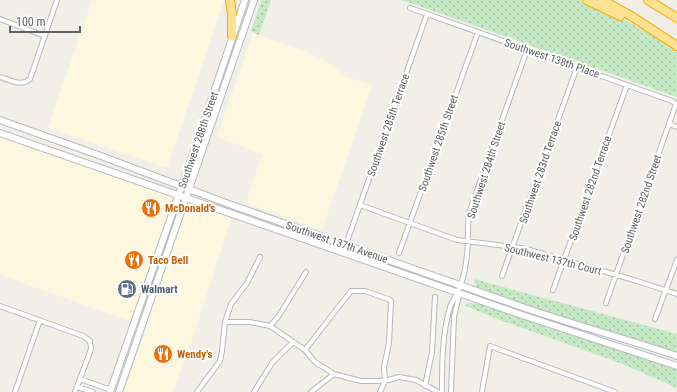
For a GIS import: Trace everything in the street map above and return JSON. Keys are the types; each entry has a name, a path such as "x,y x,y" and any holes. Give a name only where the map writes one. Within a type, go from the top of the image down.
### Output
{"highway":[{"path":"230,0 232,36"},
{"path":"587,0 656,32"},
{"path":"602,0 677,46"},
{"path":"648,0 677,18"}],"main road":[{"name":"Southwest 288th Street","path":"110,391 179,195 245,0"},
{"name":"Southwest 288th Street","path":"119,392 254,0"},
{"name":"Southwest 137th Avenue","path":"0,120 260,215 561,320 677,356"},
{"name":"Southwest 137th Avenue","path":"0,132 567,331 612,344 677,366"},
{"path":"257,222 260,215"}],"street":[{"path":"0,77 18,83 27,82 30,79 57,0"},
{"path":"410,8 427,14"},
{"name":"Southwest 138th Place","path":"427,14 672,101 676,104"},
{"name":"Southwest 285th Terrace","path":"343,253 427,14"},
{"path":"0,19 45,36"},
{"name":"Southwest 285th Street","path":"400,253 478,32"},
{"name":"Southwest 284th Street","path":"442,392 442,365 445,327 451,305 461,285 467,261 469,242 469,213 527,50"},
{"name":"Southwest 283rd Terrace","path":"502,276 514,247 577,67"},
{"name":"Southwest 282nd Terrace","path":"553,290 565,261 627,85"},
{"name":"Southwest 282nd Street","path":"606,303 676,104"},
{"path":"669,124 677,128"},
{"name":"Southwest 137th Court","path":"360,205 458,240 514,247 616,275 677,294"},
{"path":"197,392 220,361 226,322 231,304 247,283 260,257"},
{"path":"655,319 677,260"},
{"path":"270,326 278,318 306,272"},
{"path":"305,350 351,291 365,291 388,299 391,301 389,343 384,367 385,381 380,392"},
{"name":"Southwest 284th Street","path":"451,392 454,317 459,296 458,292"},
{"path":"425,386 432,352 435,296"},
{"path":"0,306 83,336 90,341 90,352 75,392"},
{"path":"15,392 40,320"},
{"path":"226,322 250,322 270,326 305,350 315,362 334,374 361,381 385,381 399,377 416,380 438,392"},
{"path":"254,392 272,363 293,342"},
{"path":"482,392 490,346 615,392"},
{"path":"310,392 334,374"},
{"path":"80,380 110,391"},
{"path":"77,386 93,392"}],"shaded area":[{"path":"92,0 224,0 168,165 164,167 48,128"},
{"path":"253,33 303,50 328,62 344,76 372,85 322,230 246,203 262,154 217,137"},
{"path":"0,136 232,217 191,343 173,392 123,392 147,327 0,275"}],"green space":[{"path":"262,0 271,0 259,35 251,31"},
{"path":"402,0 580,0 605,10 630,23 677,52 677,97"},
{"path":"474,279 677,334 677,354 627,337 556,316 479,289 475,285"},
{"path":"469,303 481,304 559,332 623,351 677,370 677,388 620,363 492,317 464,305"}],"place":[{"name":"McDonald's","path":"151,208"},
{"name":"Taco Bell","path":"134,260"},
{"name":"Walmart","path":"127,289"},
{"name":"Wendy's","path":"163,354"}]}
